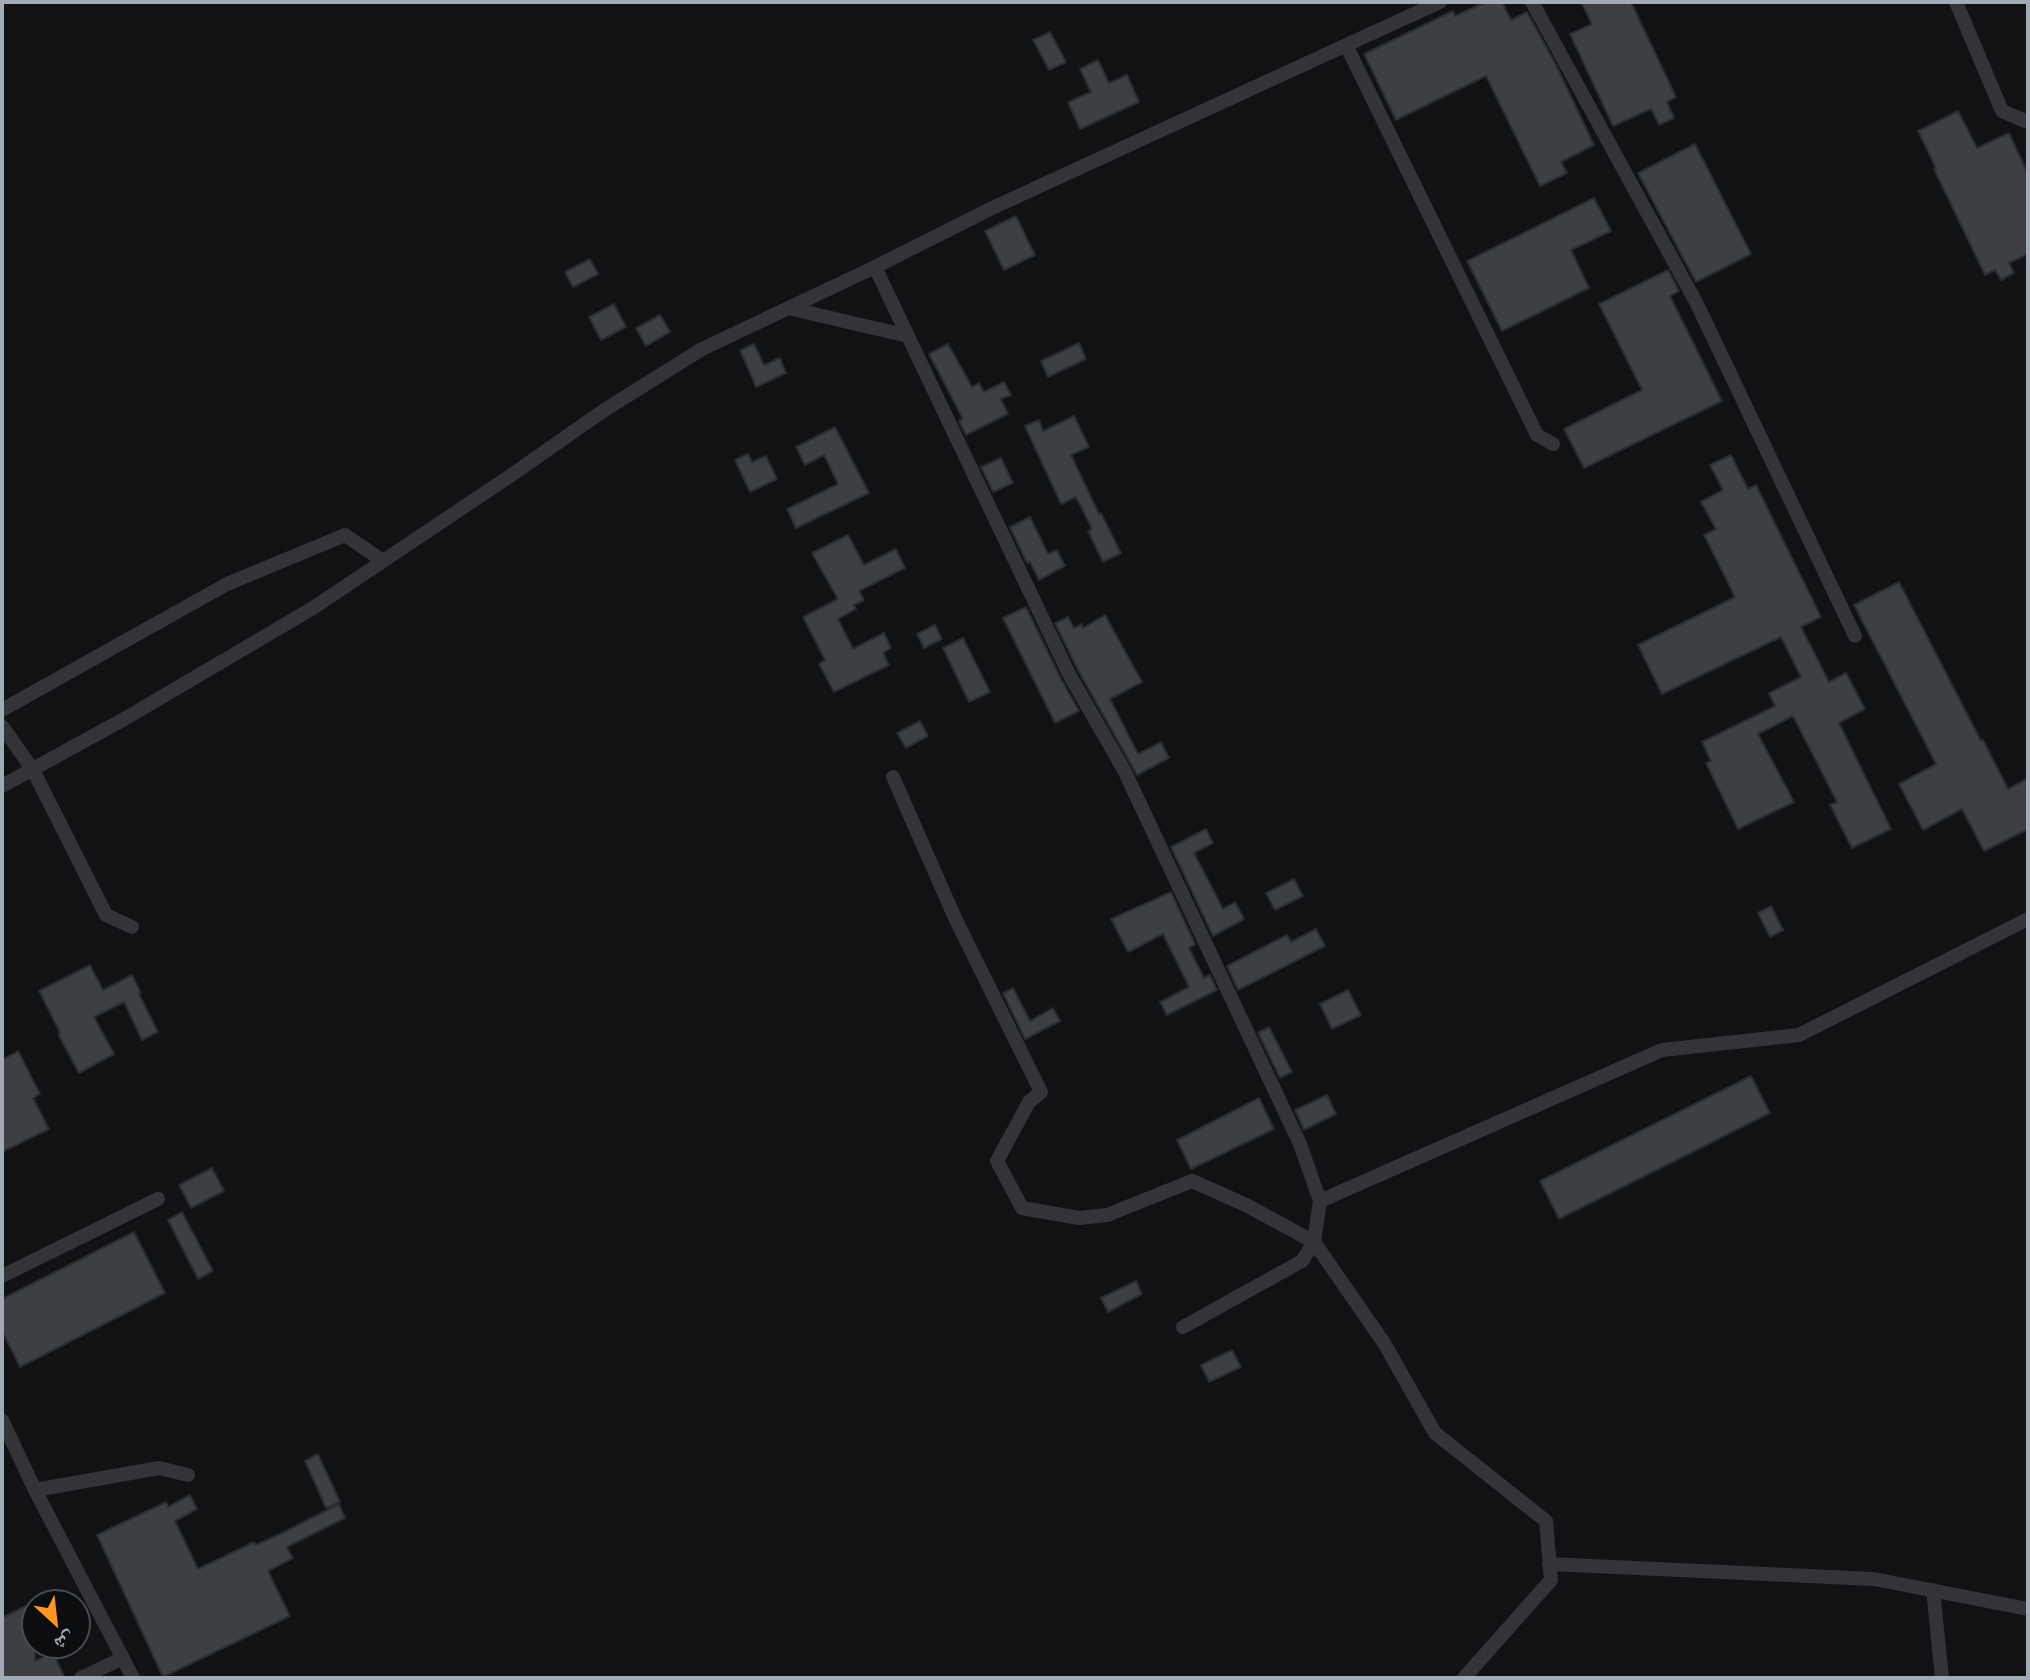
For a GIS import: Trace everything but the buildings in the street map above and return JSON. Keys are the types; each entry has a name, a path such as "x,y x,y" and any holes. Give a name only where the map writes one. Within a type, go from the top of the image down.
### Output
{"street":[{"path":"2,786 126,719 302,615 603,411 691,356 990,209 1440,2"},
{"path":"1532,2 1697,303 1855,636"},
{"path":"1956,2 2003,111 2028,122"},
{"path":"1346,45 1537,435 1553,444"},
{"path":"875,267 1069,674 1129,782 1300,1144 1320,1201 1314,1242 1302,1261 1183,1326"},
{"path":"788,308 908,336"},
{"path":"2,710 228,584 345,535 383,561"},
{"path":"2,726 33,770 106,915 132,927"},
{"path":"894,777 955,918 1041,1092 1029,1102 997,1161 1023,1208 1079,1218 1107,1214 1192,1181 1246,1205 1314,1242 1384,1343 1435,1433 1546,1521 1550,1580 1464,1678"},
{"path":"1320,1201 1662,1051 1799,1035 2027,923"},
{"path":"2,1276 158,1199"},
{"path":"2,1420 35,1490 134,1678"},
{"path":"35,1490 159,1468 188,1475"},
{"path":"1549,1564 1874,1579 2028,1608"},
{"path":"1933,1590 1942,1678"},
{"path":"81,1678 123,1658"}]}
